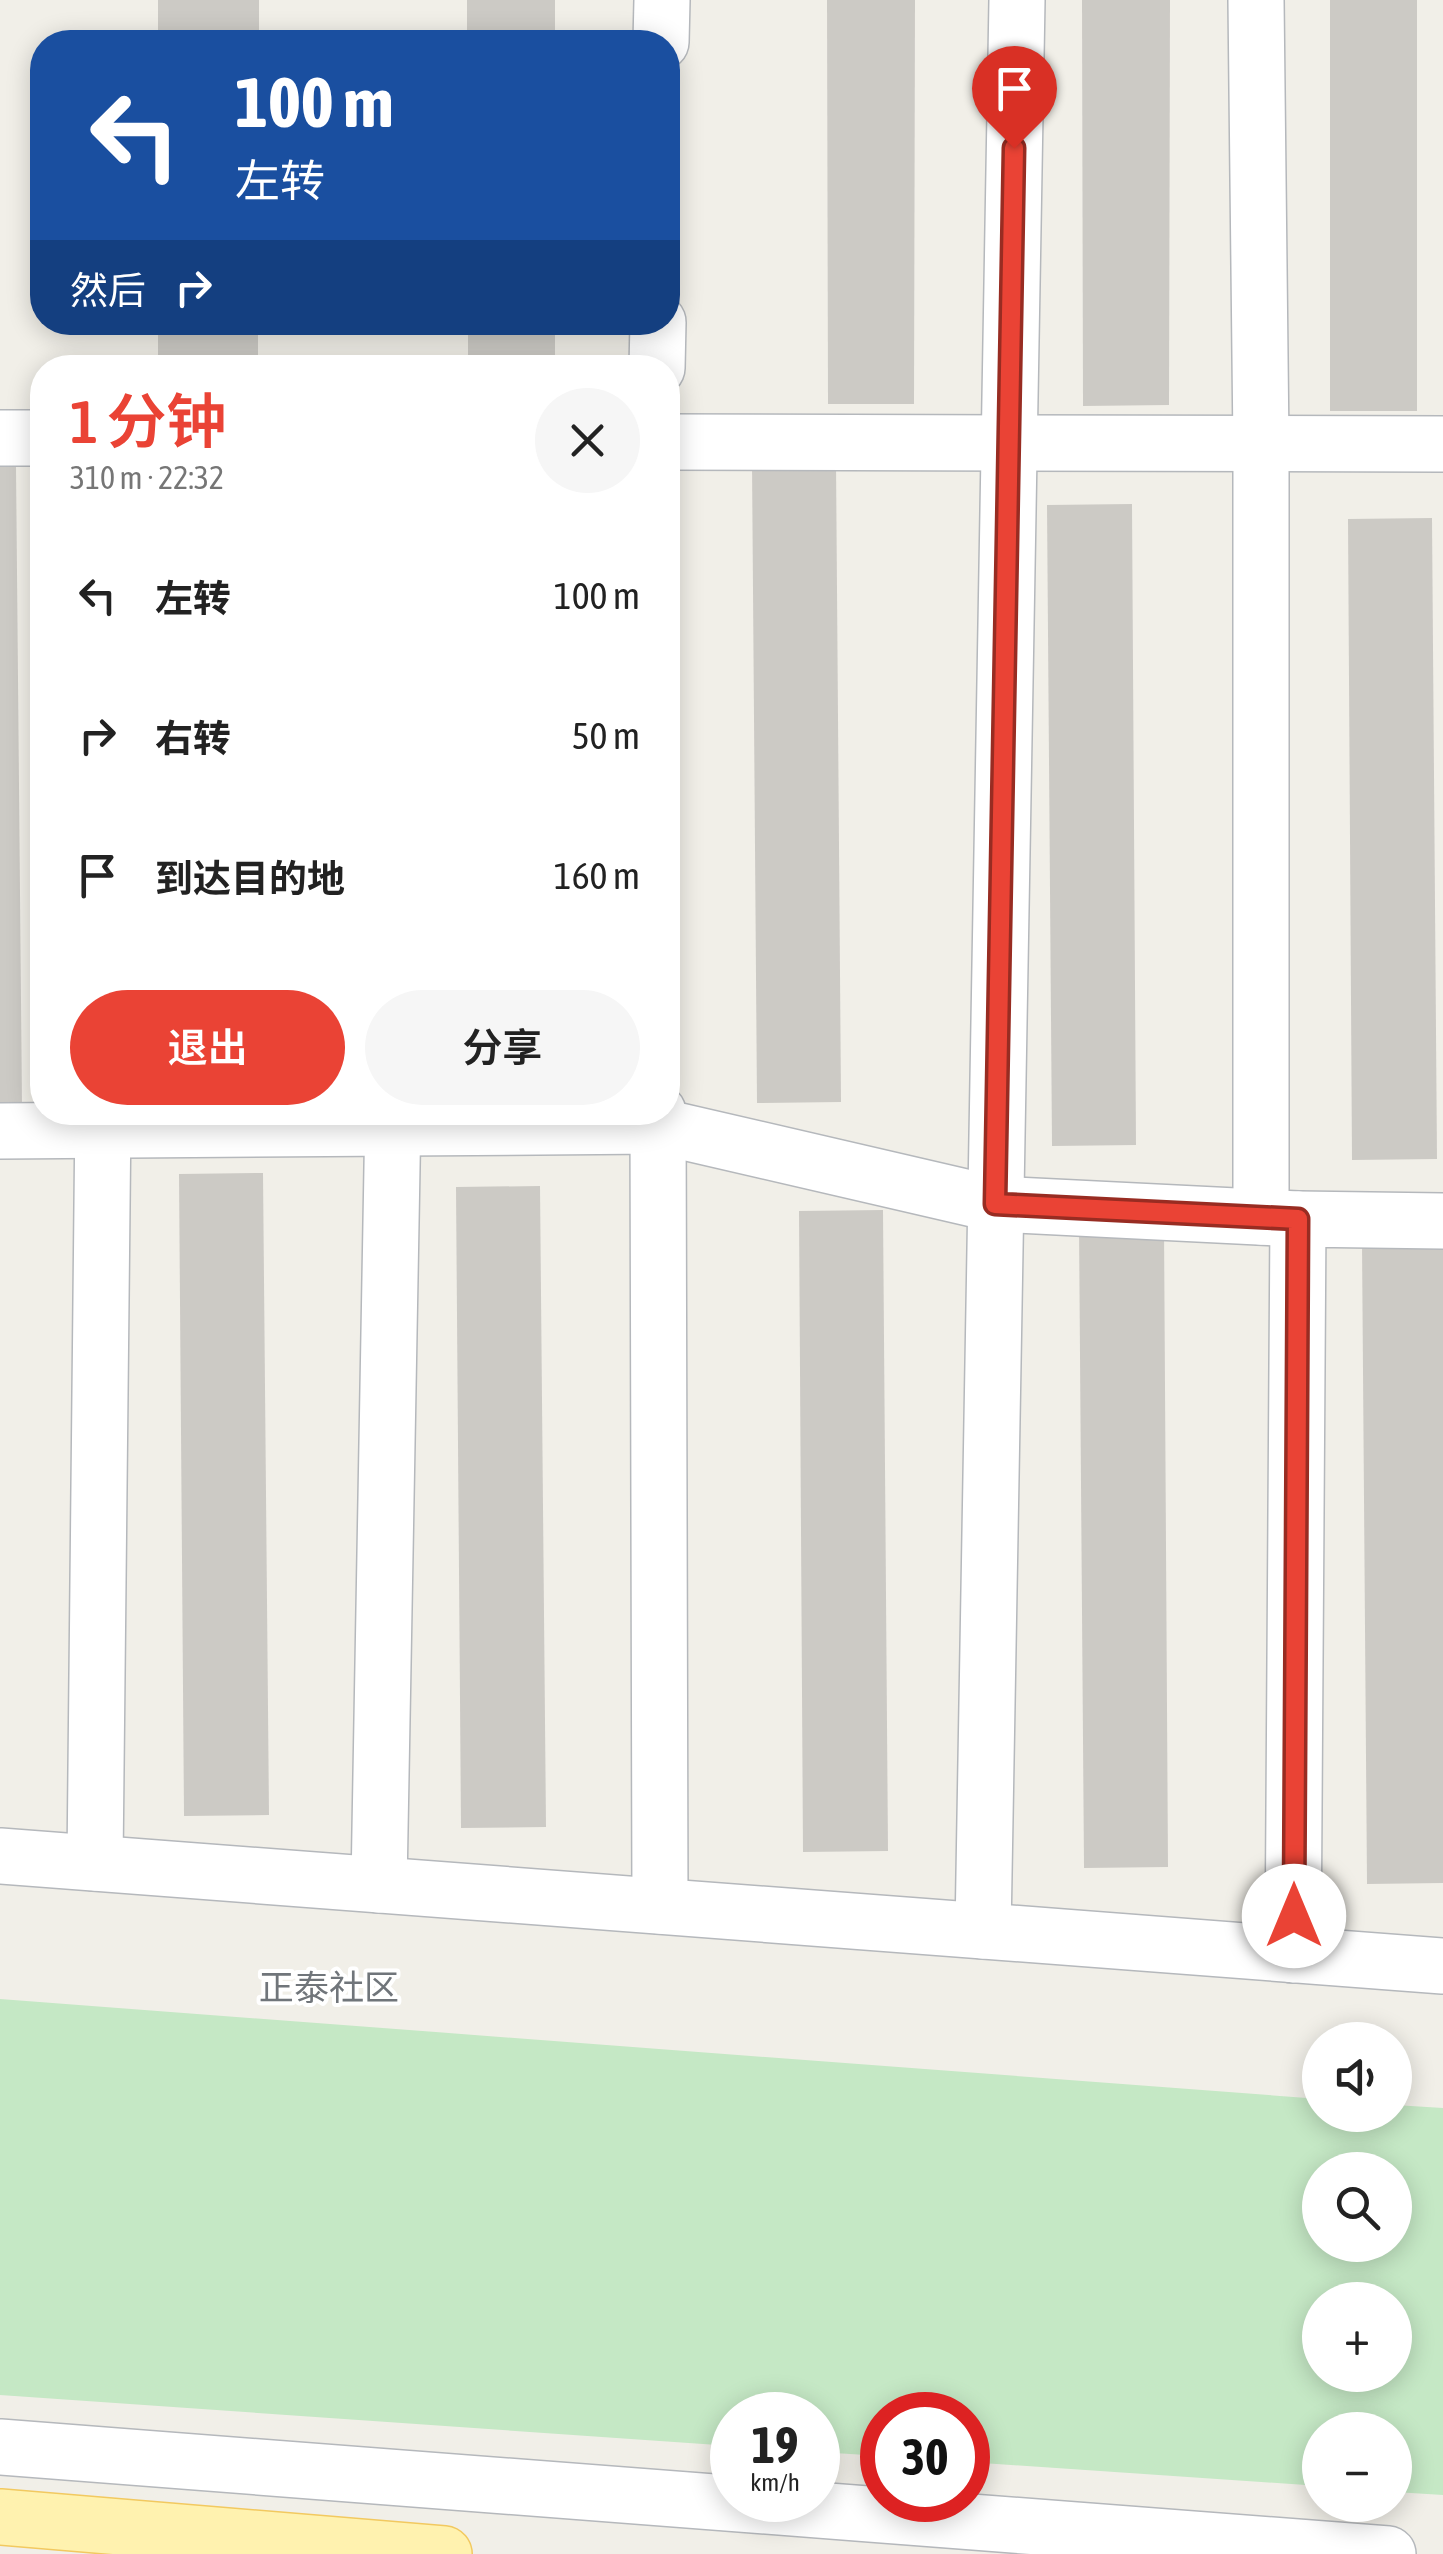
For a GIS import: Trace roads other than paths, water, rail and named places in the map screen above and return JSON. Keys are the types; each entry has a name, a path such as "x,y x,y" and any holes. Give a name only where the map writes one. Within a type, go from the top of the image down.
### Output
{"main road":[{"path":"0,2518 444,2554"}],"street":[{"path":"661,30 662,0"},
{"path":"983,1931 1017,0"},
{"path":"1256,0 1261,445 1293,1955"},
{"path":"0,438 30,438"},
{"path":"680,442 1443,444"},
{"path":"0,1131 69,1125"},
{"path":"95,1863 103,1125"},
{"path":"379,1885 393,1125"},
{"path":"658,1125 660,1906"},
{"path":"678,1125 995,1204 1279,1218 1443,1221"},
{"path":"0,1856 1443,1966"},
{"path":"0,2447 1388,2554"}],"district":[{"name":"正泰社区","path":"329,1988"}]}
